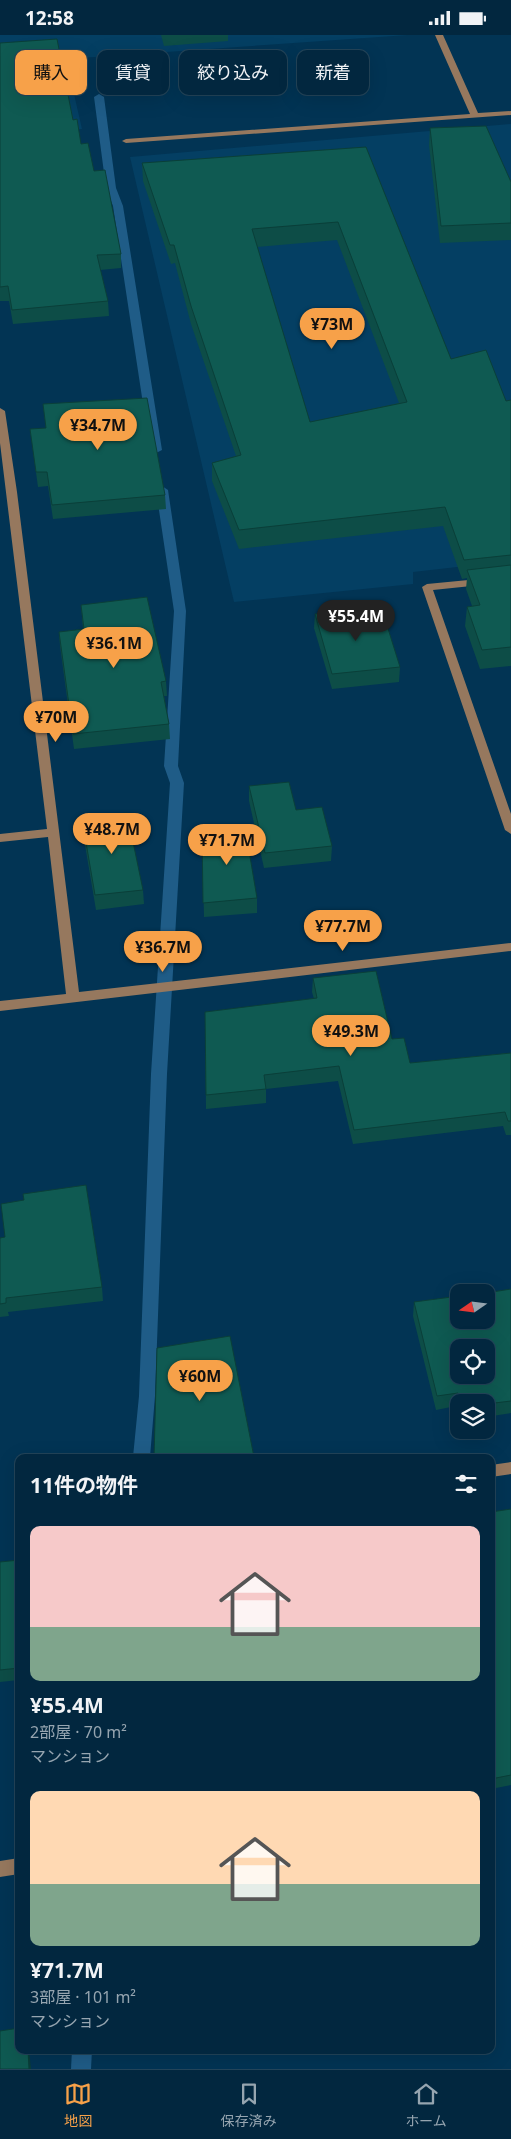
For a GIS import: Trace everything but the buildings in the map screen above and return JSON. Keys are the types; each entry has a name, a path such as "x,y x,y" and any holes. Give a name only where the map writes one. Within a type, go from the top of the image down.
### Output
{"street":[{"path":"439,35 475,115"},
{"path":"126,141 511,113"},
{"path":"0,411 12,492 73,997"},
{"path":"0,493 12,492"},
{"path":"511,579 427,587 511,830"},
{"path":"0,838 54,832"},
{"path":"0,1006 511,947"},
{"path":"495,1470 511,1468"},
{"path":"0,1869 15,1867"}],"shaded area":[{"path":"0,35 408,35 169,52 169,50 97,50 97,57 87,58 87,50 15,50 15,95 74,95 82,129 0,136"},
{"path":"511,124 511,561 413,572 413,584 234,602 130,157"}],"waterway":[{"path":"99,97 111,188 118,206 156,450"},
{"path":"141,1454 147,1396 159,1074 177,783 171,766 180,611 162,490"},
{"path":"81,2069 82,2054"}]}
